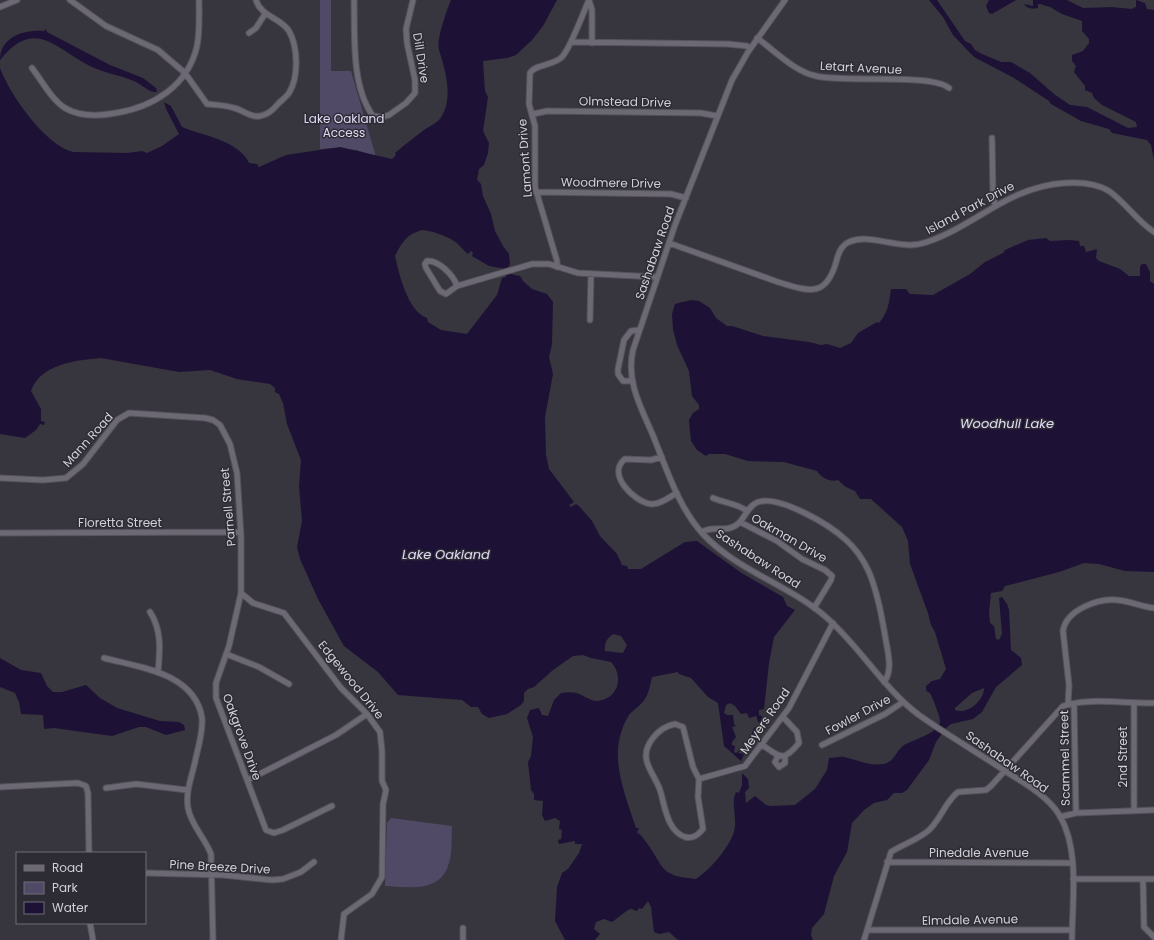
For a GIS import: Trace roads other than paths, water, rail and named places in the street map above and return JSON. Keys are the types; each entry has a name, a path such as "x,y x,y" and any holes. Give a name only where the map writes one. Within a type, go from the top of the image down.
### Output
{"street":[{"path":"0,7 17,0"},
{"path":"70,0 106,26 158,50 185,72 207,104 235,108 256,116 260,116 270,112 289,94 296,72 296,62 293,40 288,30 279,21 265,14 259,8 256,0"},
{"path":"32,68 60,104 73,112 87,115 111,114 135,110 151,104 166,94 185,72 197,46 199,0"},
{"name":"Dill Drive","path":"354,0 357,73 368,110 373,116 382,118 406,103 415,93 415,80 407,43 406,29 413,0"},
{"path":"589,0 571,42 728,44 746,46 750,49"},
{"path":"589,0 592,10 592,42"},
{"name":"Sashabaw Road","path":"785,0 750,49 732,80 669,243 639,330 631,359 632,381 636,395 677,493 692,520 702,532 723,552 814,608 833,623 850,640 884,682 903,702 933,724 1040,794 1060,817 1070,841 1073,879 1072,940"},
{"path":"250,33 256,28 265,14"},
{"name":"Letart Avenue","path":"758,38 801,70 815,76 833,79 922,80 943,84 949,88"},
{"name":"Lamont Drive","path":"557,267 557,260 536,192 534,179 535,126 533,114 529,104 530,73 534,68 550,64 562,57 571,42"},
{"name":"Olmstead Drive","path":"533,114 547,111 635,111 700,113 717,116"},
{"path":"992,138 993,195 995,205"},
{"name":"Island Park Drive","path":"669,243 778,282 810,290 827,283 833,274 840,249 850,241 872,240 904,246 926,243 947,234 995,205 1024,191 1044,185 1068,182 1087,183 1109,191 1138,220 1154,232"},
{"name":"Woodmere Drive","path":"536,192 671,194 686,198"},
{"path":"457,286 454,280 440,266 432,261 427,261 425,264 426,268 440,291 446,294 457,286 532,264 557,267 578,273 657,277"},
{"path":"590,320 591,274"},
{"path":"632,381 622,381 618,374 618,369 624,340 631,331 639,330"},
{"name":"Mann Road","path":"0,478 43,480 66,478 83,464 117,420 129,413 205,418 213,420"},
{"name":"Parnell Street","path":"213,420 220,425 230,444 237,473 241,532 241,575"},
{"path":"662,457 650,460 625,459 622,461 619,471 620,479 631,493 646,503 658,503 677,493"},
{"path":"712,498 724,503 740,506 747,511"},
{"path":"740,522 750,507 759,502 778,503 818,520 846,539 868,572 881,614 889,673 884,682"},
{"name":"Oakman Drive","path":"702,532 707,529 729,529 735,527 740,522 777,541 802,559 829,573 832,576 831,580 814,608"},
{"name":"Floretta Street","path":"0,534 241,532"},
{"name":"Oakgrove Drive","path":"241,575 241,593 226,654 216,683 215,692 262,822 270,832 283,830 332,806"},
{"name":"Edgewood Drive","path":"241,593 253,603 284,613 341,688 367,714 380,732 382,751 382,781 386,790 383,804 382,877 372,894 344,914 341,940"},
{"path":"1068,705 1069,685 1063,631 1064,624 1069,617 1079,609 1117,600 1154,608"},
{"path":"150,612 157,623 160,650 158,672"},
{"name":"Meyers Road","path":"699,779 744,766 783,717 794,699 833,623"},
{"path":"226,654 259,667 289,684"},
{"path":"104,658 158,672 174,679 186,689 196,703 202,717 198,748 187,790 190,816 208,844 211,854 213,874 213,940"},
{"name":"Fowler Drive","path":"822,745 884,714 903,702"},
{"name":"2nd Street","path":"1134,703 1134,810"},
{"path":"864,940 891,852 918,838 930,829 958,792 986,790 1063,706 1074,704 1154,703"},
{"name":"Scammel Street","path":"1074,704 1076,813"},
{"path":"248,780 336,736 367,714"},
{"path":"761,744 778,756 791,754 799,742 797,732 783,717"},
{"path":"675,724 683,727 693,767 699,779 698,797 703,829 698,836 686,837 675,832 672,828 658,785 647,764 647,752 650,742 661,730 675,724"},
{"path":"778,756 776,762 779,767 785,763 785,756"},
{"path":"0,787 82,784 86,786 88,793 88,852"},
{"path":"106,788 136,784 187,790"},
{"path":"1060,817 1076,813 1154,810"},
{"name":"Pine Breeze Drive","path":"146,873 213,874 263,880 283,879 301,872 314,862"},
{"name":"Pinedale Avenue","path":"887,862 1072,863"},
{"path":"1073,879 1154,879"},
{"path":"1143,879 1144,927 1154,938"},
{"path":"90,924 93,940"},
{"path":"463,928 463,940"},
{"name":"Elmdale Avenue","path":"867,930 1072,930"}],"water":[{"name":"Lake Oakland","path":"451,0 557,0 543,26 532,40 516,55 507,58 483,61 485,91 488,97 483,131 489,143 488,153 484,165 479,169 477,180 481,184 483,196 491,214 495,231 509,254 510,264 508,268 510,274 520,276 532,289 547,294 553,302 552,344 549,357 553,374 545,417 546,455 549,469 574,502 569,505 571,507 576,504 579,506 592,521 600,536 617,554 622,565 627,566 628,569 641,569 685,542 697,541 740,572 783,597 787,606 795,610 774,637 769,663 764,709 759,710 759,715 762,716 760,730 754,738 751,740 750,738 754,728 760,726 756,716 749,718 747,713 741,714 735,706 730,703 726,705 724,713 727,715 733,715 734,724 736,726 732,727 736,737 732,742 732,745 735,746 734,752 736,753 744,747 738,753 744,754 741,761 724,746 718,703 708,697 691,678 679,674 678,672 652,677 645,700 629,715 622,729 618,757 619,772 636,828 639,828 637,833 640,834 660,864 668,873 684,878 696,879 714,863 726,848 734,833 734,800 736,792 739,793 742,785 742,773 748,779 749,788 745,792 746,803 755,796 766,805 795,805 815,789 827,770 829,758 842,757 868,763 883,764 890,761 903,746 930,733 938,726 940,720 936,706 931,694 926,690 926,686 932,681 940,679 946,669 935,632 931,625 910,564 908,541 902,527 871,499 860,499 855,491 846,487 838,480 832,481 826,479 817,471 784,462 748,461 725,454 709,454 706,456 697,450 691,441 689,420 693,413 699,409 699,405 692,396 689,371 677,345 673,329 672,314 675,304 691,300 699,301 710,308 716,318 727,326 732,326 763,336 821,345 827,344 840,348 851,343 858,333 877,322 879,323 888,308 891,289 906,289 910,294 933,295 970,274 985,262 1003,253 1005,250 1028,240 1046,238 1050,241 1079,241 1080,246 1084,246 1086,252 1097,249 1096,258 1099,261 1120,269 1129,276 1140,276 1140,267 1142,264 1146,264 1150,272 1150,281 1154,284 1154,572 1125,571 1099,564 1084,563 1059,572 1005,586 1002,591 991,593 989,612 990,623 994,626 996,639 999,640 1002,634 999,598 1002,597 1009,610 1011,650 1021,658 1022,665 996,687 982,712 973,719 951,724 946,728 936,742 929,760 907,790 902,793 894,793 887,800 874,803 864,810 852,823 847,852 834,876 824,914 812,928 811,935 813,940 678,940 669,932 659,934 654,932 651,907 648,901 642,909 639,908 637,911 630,909 612,922 604,919 596,922 594,929 600,934 595,940 565,940 555,921 557,887 562,873 568,869 579,853 582,844 575,844 575,841 559,844 558,840 561,839 562,830 559,829 560,821 555,818 545,821 542,815 543,801 534,800 534,794 531,790 528,762 531,756 533,737 527,718 530,710 539,708 542,715 548,716 554,700 561,693 577,693 597,701 610,696 615,691 617,686 618,680 615,668 611,662 583,655 573,656 553,670 534,687 528,689 524,693 524,701 521,705 507,714 489,718 482,714 478,707 471,707 462,700 398,695 378,672 344,646 318,599 300,559 297,547 302,521 299,486 301,460 287,424 283,403 279,394 275,392 275,388 270,384 237,379 210,370 179,372 101,358 81,360 60,365 51,369 42,375 36,382 31,391 41,409 41,421 45,422 44,425 40,424 36,430 25,438 0,434 0,68 12,92 30,118 51,140 73,152 127,153 142,151 147,153 162,146 179,134 164,102 171,106 182,127 229,144 244,155 249,163 257,164 259,167 286,155 340,147 392,159 398,150 439,120 447,104 448,95 446,75 438,45 442,25","holes":["422,230 430,231 450,239 458,244 468,254 471,251 473,253 472,256 489,266 506,269 506,277 502,278 497,295 467,334 441,330 428,322 427,318 420,314 415,308 405,292 395,256 409,236","613,634 621,636 627,645 623,653 605,651 608,639","984,688 981,698 974,706 965,710 955,710 955,708 972,693"]},
{"path":"929,0 937,0 965,41 971,44 975,50 1001,62 1011,62 1030,73 1054,94 1070,105 1087,107 1128,128 1137,127 1136,122 1102,105 1094,98 1092,93 1085,90 1085,86 1074,72 1076,66 1072,61 1072,55 1083,51 1089,43 1089,39 1082,31 1082,21 1040,4 1038,4 1038,8 1028,8 1024,4 1033,6 1033,0 1067,0 1083,8 1112,7 1131,9 1136,7 1136,0 1145,3 1147,9 1154,10 1154,160 1151,145 1147,140 1112,133 1109,129 1081,121 1051,104 1049,101 1014,78 974,57 953,35 943,17"},
{"path":"989,0 1016,0 992,14 989,13 986,6"},
{"path":"46,29 47,32 110,65 143,78 156,88 157,92 149,90 131,80 92,67 57,46 35,38 24,40 13,47 0,60 4,45 14,36 29,31 44,31"},
{"path":"0,658 21,670 41,673 47,686 53,692 62,692 86,685 100,698 117,708 160,721 179,722 184,725 185,730 166,735 146,727 139,727 112,736 54,728 44,729 43,715 21,714 19,702 15,693 0,687"}],"park label":[{"name":"Lake Oakland Access","path":"344,126"}],"water label":[{"name":"Woodhull Lake","path":"1007,423"}]}
